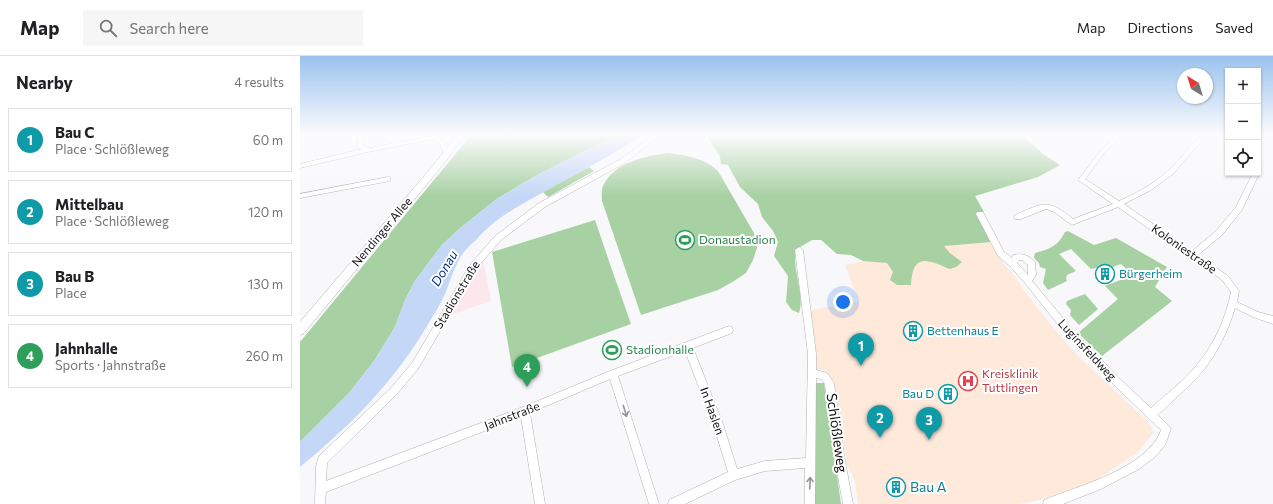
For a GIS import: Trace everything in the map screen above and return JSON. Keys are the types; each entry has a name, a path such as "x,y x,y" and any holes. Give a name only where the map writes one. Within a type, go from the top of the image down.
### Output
{"street":[{"path":"300,166 347,155"},
{"name":"Nendinger Allee","path":"300,330 445,155"},
{"name":"Stadionstraße","path":"322,488 321,466 323,460 375,411 404,381 415,366 473,266 498,238 512,226 542,205 623,161 631,155"},
{"name":"Koloniestraße","path":"1100,155 1081,180 1193,254 1226,278 1236,291 1234,304"},
{"path":"1018,217 1044,206 1050,206 1054,207 1072,222 1120,205 1170,173 1186,155"},
{"path":"1193,254 1219,233 1229,221 1239,208 1255,176"},
{"path":"300,196 388,179"},
{"name":"Luginsfeldweg","path":"980,214 1001,254 1013,264 1028,281 1077,341 1166,429 1164,438 1146,458 1122,474 1086,490 1048,504"},
{"name":"Schlößleweg","path":"799,250 812,354 810,504"},
{"path":"1013,264 1016,257 1020,256 1025,257 1032,264 1032,275 1028,281"},
{"path":"1152,414 1199,368 1214,346 1234,304 1273,320"},
{"name":"Jahnstraße","path":"322,488 525,411 613,374 729,330"},
{"name":"In Haslen","path":"688,346 718,424 734,475"},
{"name":"Schlößleweg","path":"812,373 824,376 829,383 839,455 848,504"},
{"path":"613,374 654,504"},
{"path":"525,411 540,504"},
{"path":"673,504 734,475 765,466 811,463"},
{"path":"320,504 322,488"}],"shaded area":[{"name":"Kreisklinik Tuttlingen","path":"992,242 1000,259 1014,275 1025,292 1059,335 1083,361 1147,421 1154,432 1138,452 1087,486 1041,500 1019,504 858,504 855,481 847,465 836,389 827,371 816,369 811,310 859,301 845,265 950,245"},
{"path":"483,259 491,301 450,315 469,278"}],"green space":[{"path":"455,155 577,155 537,175 498,198 459,229 441,246 415,281 405,300 395,327 374,361 349,393 300,442 300,342"},
{"path":"719,155 1044,155 1060,165 1038,177 975,196 984,212 977,213 992,242 944,246 950,253 962,262 956,267 950,269 928,261 922,261 918,263 915,268 912,275 911,285 897,285 890,280 893,272 887,263 863,261 851,255 837,254 821,240 812,240 795,250 796,269 801,299 799,313 792,310 786,302 788,276 774,256 778,242 773,231 762,217 758,204 740,187 728,165 721,164"},
{"name":"Donaustadion","path":"650,156 688,156 707,163 718,171 754,233 757,248 746,273 734,281 718,290 641,315 602,201 602,189 608,178 615,171 631,162"},
{"path":"589,167 594,171 548,197 543,192"},
{"path":"595,220 631,324 512,367 492,252"},
{"path":"1068,231 1094,245 1116,238 1167,267 1155,287 1172,301 1102,356 1078,333 1118,299 1105,286 1133,275 1121,264 1104,270 1101,267 1091,269 1071,249 1059,254 1076,271 1067,275 1067,281 1048,290 1043,283 1046,269 1040,267 1039,263 1034,258 1035,253 1056,244 1065,232"},
{"path":"1085,294 1098,309 1079,325 1070,315 1071,310 1066,304 1067,301"},
{"path":"815,383 824,383 841,504 814,504"}],"water":[{"name":"Donau","path":"577,155 610,155 507,214 483,232 467,248 453,272 439,306 400,366 370,402 336,436 300,467 300,442 349,393 374,361 395,327 405,300 415,281 441,246 459,229 498,198 537,175"}],"place":[{"name":"Donaustadion","path":"685,240"},
{"name":"Bürgerheim","path":"1105,274"},
{"name":"Bettenhaus E","path":"913,331"},
{"name":"Stadionhalle","path":"612,350"},
{"name":"Bau C","path":"861,366"},
{"name":"Kreisklinik Tuttlingen","path":"968,381"},
{"name":"Jahnhalle","path":"527,387"},
{"name":"Bau D","path":"948,394"},
{"name":"Mittelbau","path":"880,438"},
{"name":"Bau B","path":"929,440"},
{"name":"Bau A","path":"896,487"}]}
